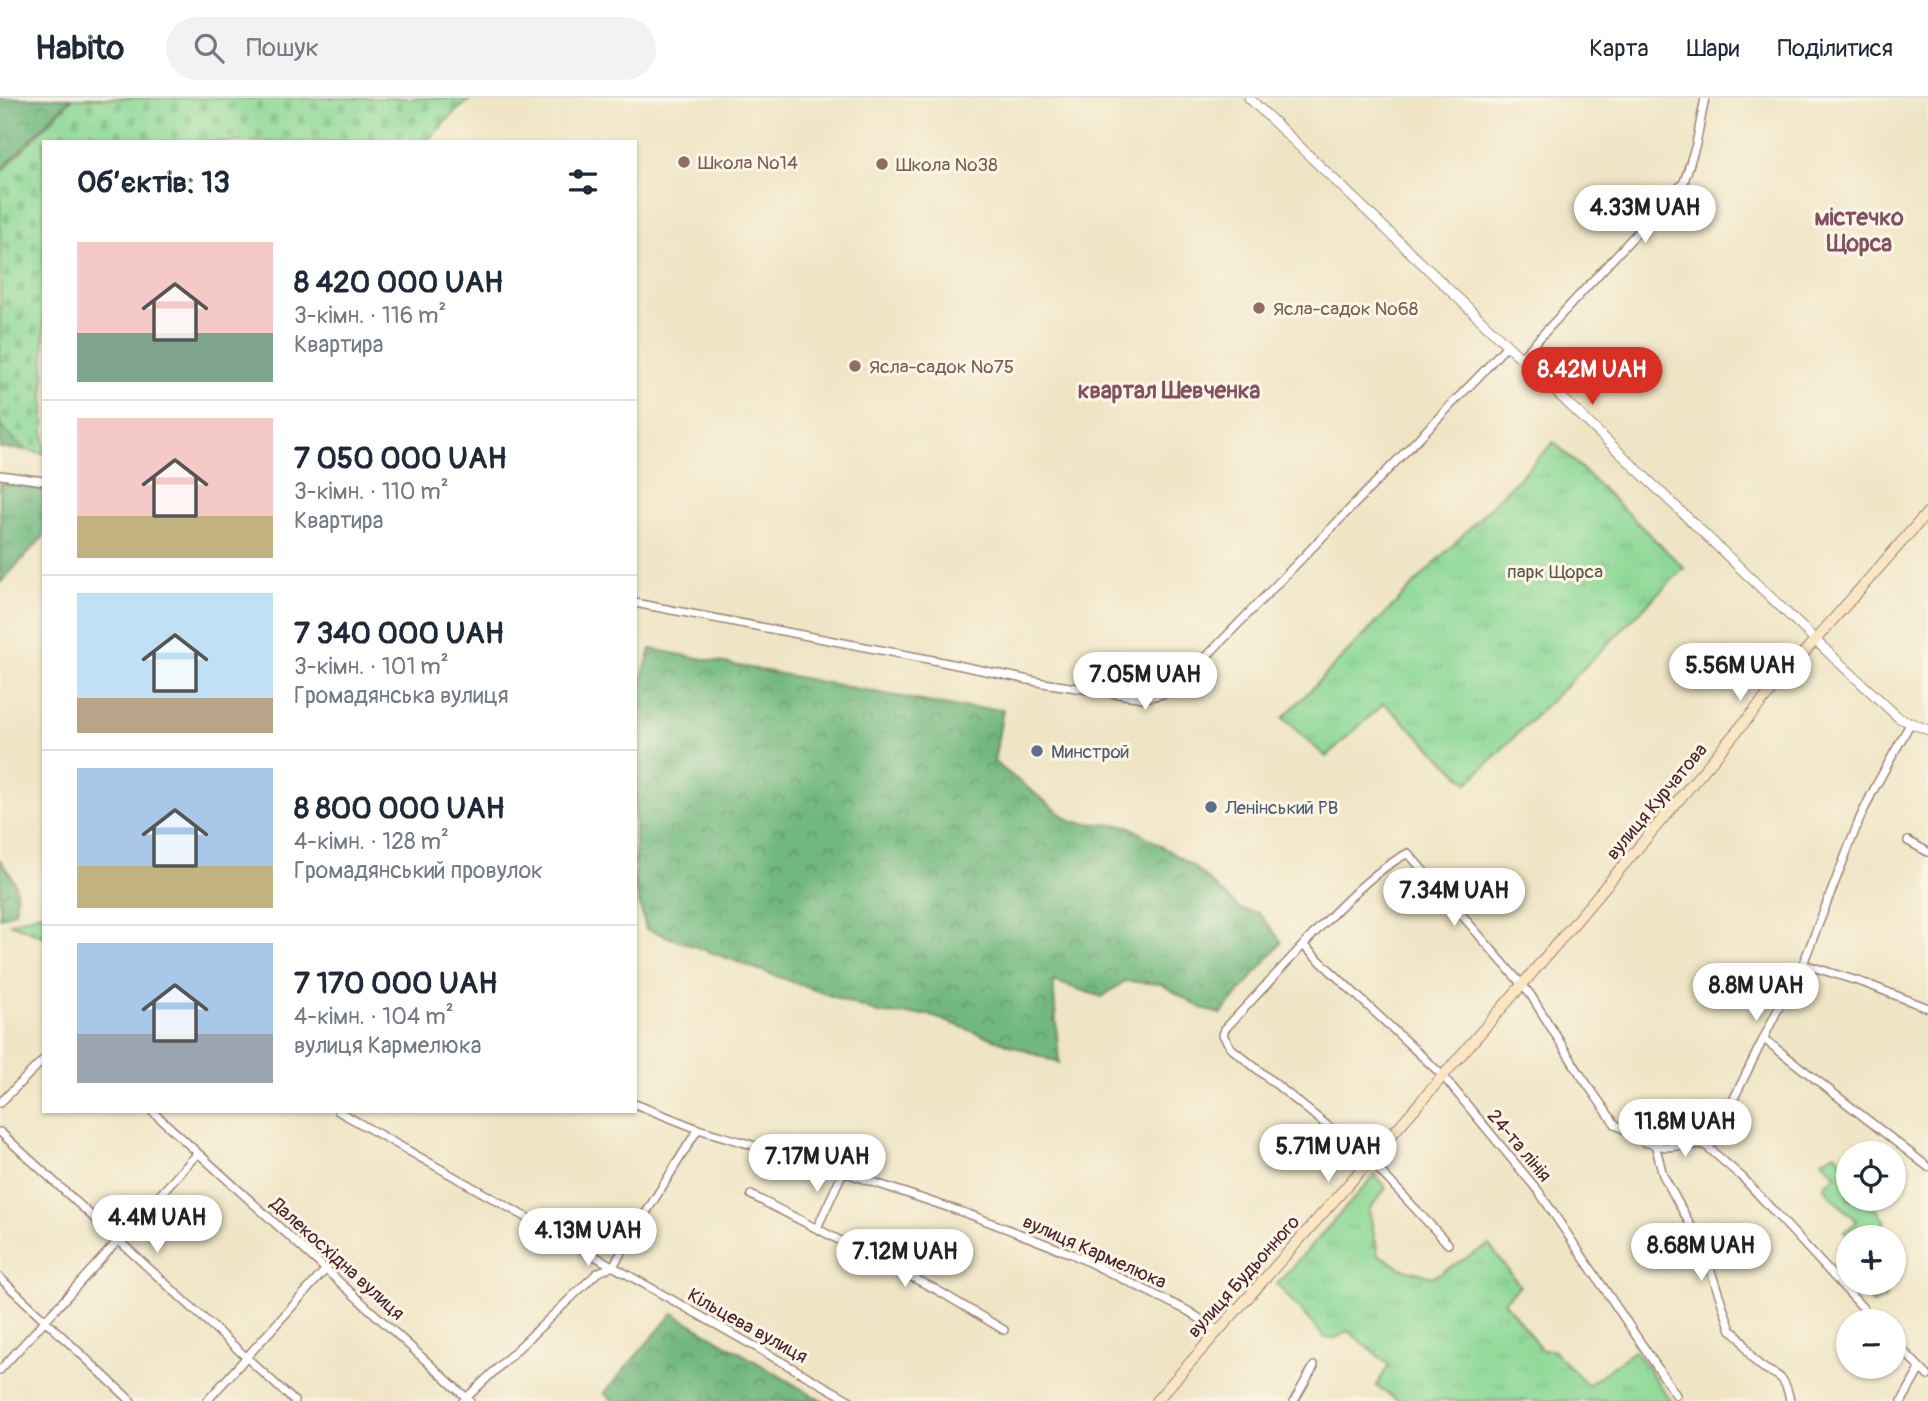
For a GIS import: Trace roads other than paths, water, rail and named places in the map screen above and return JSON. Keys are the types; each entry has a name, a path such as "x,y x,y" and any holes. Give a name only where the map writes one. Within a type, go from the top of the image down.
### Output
{"main road":[{"name":"вулиця Курчатова","path":"1521,986 1793,666 1928,513"},
{"name":"вулиця Будьонного","path":"1159,1400 1217,1330 1521,986"}],"street":[{"path":"1249,98 1816,641 1899,718 1928,730"},
{"path":"1521,359 1684,182 1696,145 1705,98"},
{"path":"637,603 1043,683 1144,698 1172,692 1507,345"},
{"path":"0,475 42,481"},
{"path":"1709,1149 1803,964 1872,791 1910,724"},
{"path":"1908,841 1928,852"},
{"path":"1448,1244 1370,1160 1231,1048 1223,1035 1225,1029 1303,945 1367,882 1408,853 1530,994 1615,1124 1644,1142 1666,1147 1704,1144 1743,1178 1864,1309"},
{"name":"24-та лінія","path":"1303,945 1443,1076 1539,1192 1676,1395"},
{"path":"1803,964 1867,984 1928,1008"},
{"path":"1763,1039 1928,1167"},
{"path":"0,1104 42,1061"},
{"name":"вулиця Кармелюка","path":"637,1105 698,1129 843,1172 971,1215 1072,1254 1188,1311 1217,1330"},
{"name":"Далекосхідна вулиця","path":"154,1113 327,1268 467,1400"},
{"name":"Кільцева вулиця","path":"342,1113 851,1401"},
{"path":"467,1400 597,1273 614,1266 698,1129"},
{"path":"0,1132 294,1401"},
{"path":"1655,1144 1663,1175 1703,1248 1731,1330 1741,1336 1755,1361 1778,1375 1788,1387 1790,1401"},
{"path":"0,1370 198,1153"},
{"path":"817,1228 843,1172"},
{"path":"751,1195 937,1290 1004,1330"},
{"path":"207,1401 327,1268"},
{"path":"0,1278 131,1401"},
{"path":"1906,1354 1928,1376"},
{"path":"1293,1401 1314,1366"},
{"path":"1902,1401 1920,1369"}],"place":[{"name":"Школа №14","path":"684,162"},
{"name":"Школа №38","path":"882,164"},
{"name":"Ясла-садок №68","path":"1259,308"},
{"name":"Ясла-садок №75","path":"855,366"},
{"name":"Минстрой","path":"1037,751"},
{"name":"Ленінський РВ","path":"1211,807"}],"district":[{"name":"містечко Щорса","path":"1859,230"},
{"name":"квартал Шевченка","path":"1169,390"}],"park label":[{"name":"парк Щорса","path":"1555,571"}]}
